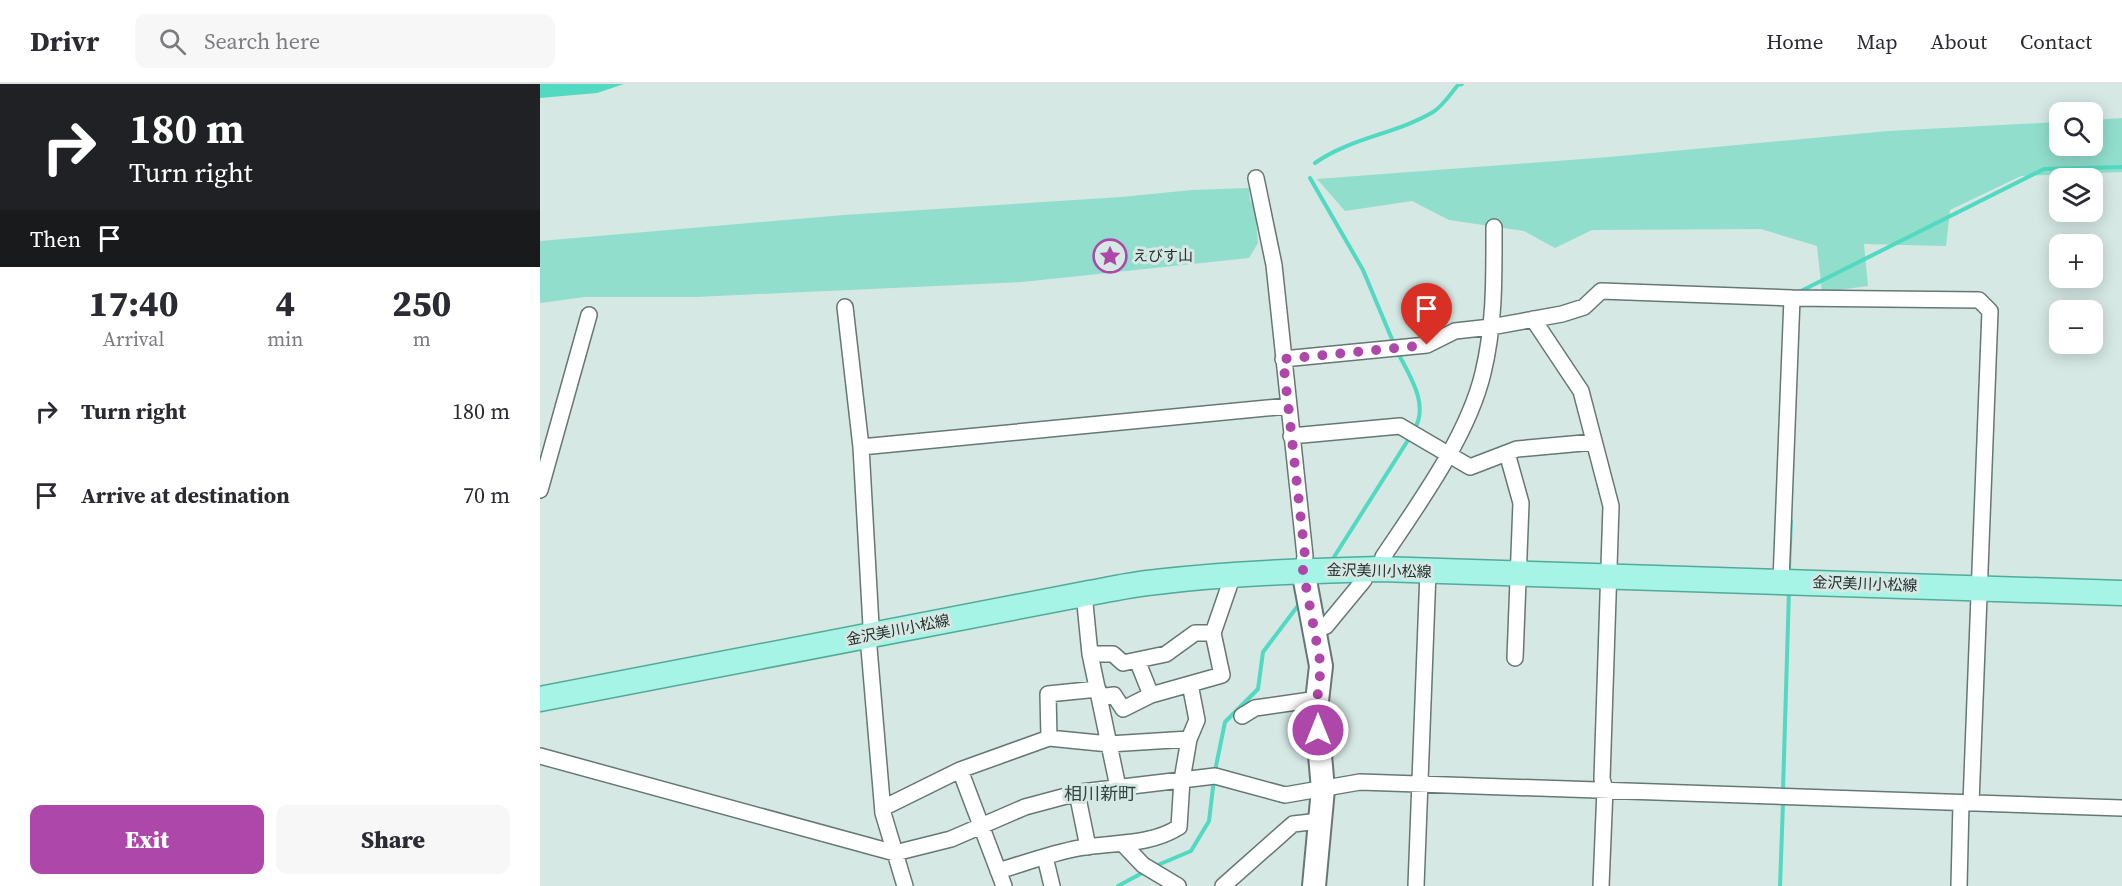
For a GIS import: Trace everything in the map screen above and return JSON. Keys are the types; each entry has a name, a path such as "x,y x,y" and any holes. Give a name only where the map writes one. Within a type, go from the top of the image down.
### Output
{"main road":[{"name":"金沢美川小松線","path":"540,699 1154,582 1303,570 1374,569 2122,593"}],"street":[{"path":"1256,178 1274,265 1305,556 1303,570 1321,666 1316,710 1323,789 1314,886"},
{"path":"1315,631 1326,626 1383,557 1425,493 1464,427 1483,374 1491,327 1494,306 1494,227"},
{"path":"1283,359 1427,345 1455,331 1491,327 1584,307 1601,291 1792,298 1979,300 1990,311 1979,588 1959,886"},
{"path":"1781,581 1792,298"},
{"path":"844,307 861,447 871,626 868,636 883,808 905,886"},
{"path":"540,490 589,315"},
{"path":"1533,319 1581,391 1611,506 1602,779 1605,789 1601,886"},
{"path":"861,447 1288,406"},
{"path":"1291,436 1400,426 1470,467 1517,450 1594,442"},
{"path":"1507,453 1521,504 1515,658"},
{"path":"1416,886 1428,571"},
{"path":"1049,738 1048,694 1114,695 1123,709 1151,695 1222,675 1213,633 1233,575"},
{"path":"1084,594 1090,654 1118,787"},
{"path":"1090,654 1113,654 1123,663 1166,654 1195,633 1213,633"},
{"path":"1137,660 1151,695"},
{"path":"960,770 1001,879 1045,857 1088,847 1123,844 1171,832 1179,827 1182,780 1189,739 1197,720 1190,684"},
{"path":"1242,716 1255,708 1318,699"},
{"path":"883,808 960,770 1049,738 1109,744 1189,739"},
{"path":"540,756 895,853 951,839 1025,807 1077,792 1215,776 1285,795 1360,782 2122,807"},
{"path":"1077,792 1088,847"},
{"path":"1223,886 1293,824 1320,821"},
{"path":"1123,844 1143,865 1178,886"},
{"path":"1045,857 1052,886"}],"shaded area":[{"path":"540,84 624,84 597,93 540,98"},
{"path":"2122,118 2122,172 2103,173 2103,168 2049,168 2049,175 2021,176 1950,210 1946,246 1864,244 1868,286 1822,292 1817,246 1761,229 1592,230 1555,248 1524,231 1449,220 1412,201 1345,211 1317,179 1609,157 1888,131 2049,123 2049,156 2103,156 2103,119"},
{"path":"1249,188 1250,200 1259,211 1256,220 1258,243 1249,258 1022,282 696,297 585,297 540,303 540,241 844,215"}],"waterway":[{"path":"1315,163 1343,148 1404,126 1433,112 1458,85 1462,84"},
{"path":"1799,292 2044,169 2122,167"},
{"path":"1310,178 1363,270 1394,344"},
{"path":"1397,351 1412,380 1419,400 1420,410 1414,430"},
{"path":"1334,557 1410,437"},
{"path":"1789,568 1791,521"},
{"path":"1783,790 1789,590"},
{"path":"1215,771 1225,722 1258,689 1263,652 1300,603"},
{"path":"1153,867 1191,851 1209,821 1214,779"},
{"path":"1780,886 1783,803"},
{"path":"1118,886 1144,872"}],"place":[{"name":"えびす山","path":"1110,256"}],"district":[{"name":"相川新町","path":"1100,794"}],"route":[{"path":"1318,730 1316,710 1321,666 1303,570 1305,556 1283,359 1427,345"}]}
